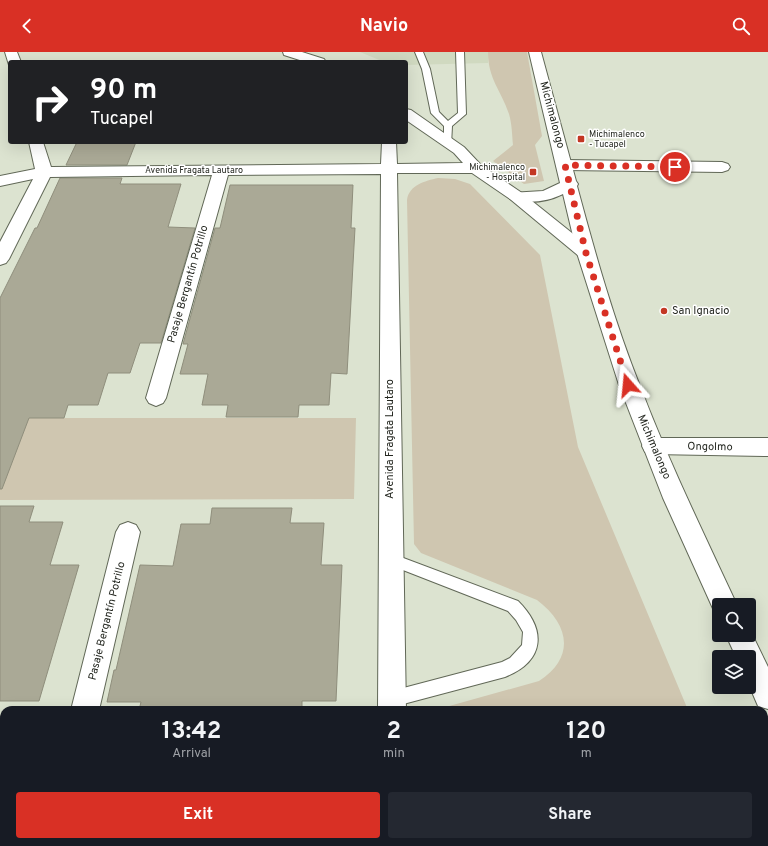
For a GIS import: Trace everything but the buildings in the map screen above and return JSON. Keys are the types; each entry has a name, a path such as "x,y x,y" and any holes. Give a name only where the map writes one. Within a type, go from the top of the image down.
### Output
{"street":[{"path":"289,52 314,60"},
{"name":"Michimalongo","path":"536,52 586,253 628,385 652,446 721,598"},
{"path":"408,114 459,150 475,168 516,196 586,253"},
{"path":"0,259 44,172 37,144"},
{"name":"Avenida Fragata Lautaro","path":"389,144 390,559 392,704"},
{"path":"565,165 722,167"},
{"name":"Avenida Fragata Lautaro","path":"0,181 44,172 475,168"},
{"name":"Pasaje Bergantín Potrillo","path":"156,398 221,170"},
{"path":"516,196 546,196 570,184"},
{"name":"Ongolmo","path":"652,446 768,447"},
{"name":"Pasaje Bergantín Potrillo","path":"86,706 128,532"},
{"path":"742,642 768,696"}],"lane":[{"path":"419,52 426,69 435,113 448,124 448,143"},
{"path":"448,124 462,114 460,52"},
{"path":"390,559 513,606 523,615 529,626 531,640 527,653 518,663 505,669 392,704"}],"shaded area":[{"path":"360,52 488,52 488,63 408,65 408,60 379,60"},
{"path":"488,52 527,52 542,136 535,145 544,181 524,184 493,161 513,145 509,114 490,70"},
{"path":"438,178 455,179 470,184 540,255 578,447 686,706 449,706 539,681 551,672 559,662 563,651 564,640 556,619 548,609 537,600 421,553 414,544 407,200 408,195 414,187 423,182"},
{"path":"0,418 356,418 354,499 0,500"}],"place":[{"name":"Michimalenco - Tucapel","path":"581,139"},
{"name":"Michimalenco - Hospital","path":"533,172"},
{"name":"San Ignacio","path":"664,311"}],"route":[{"path":"628,385 586,253 565,165 675,167"}]}
